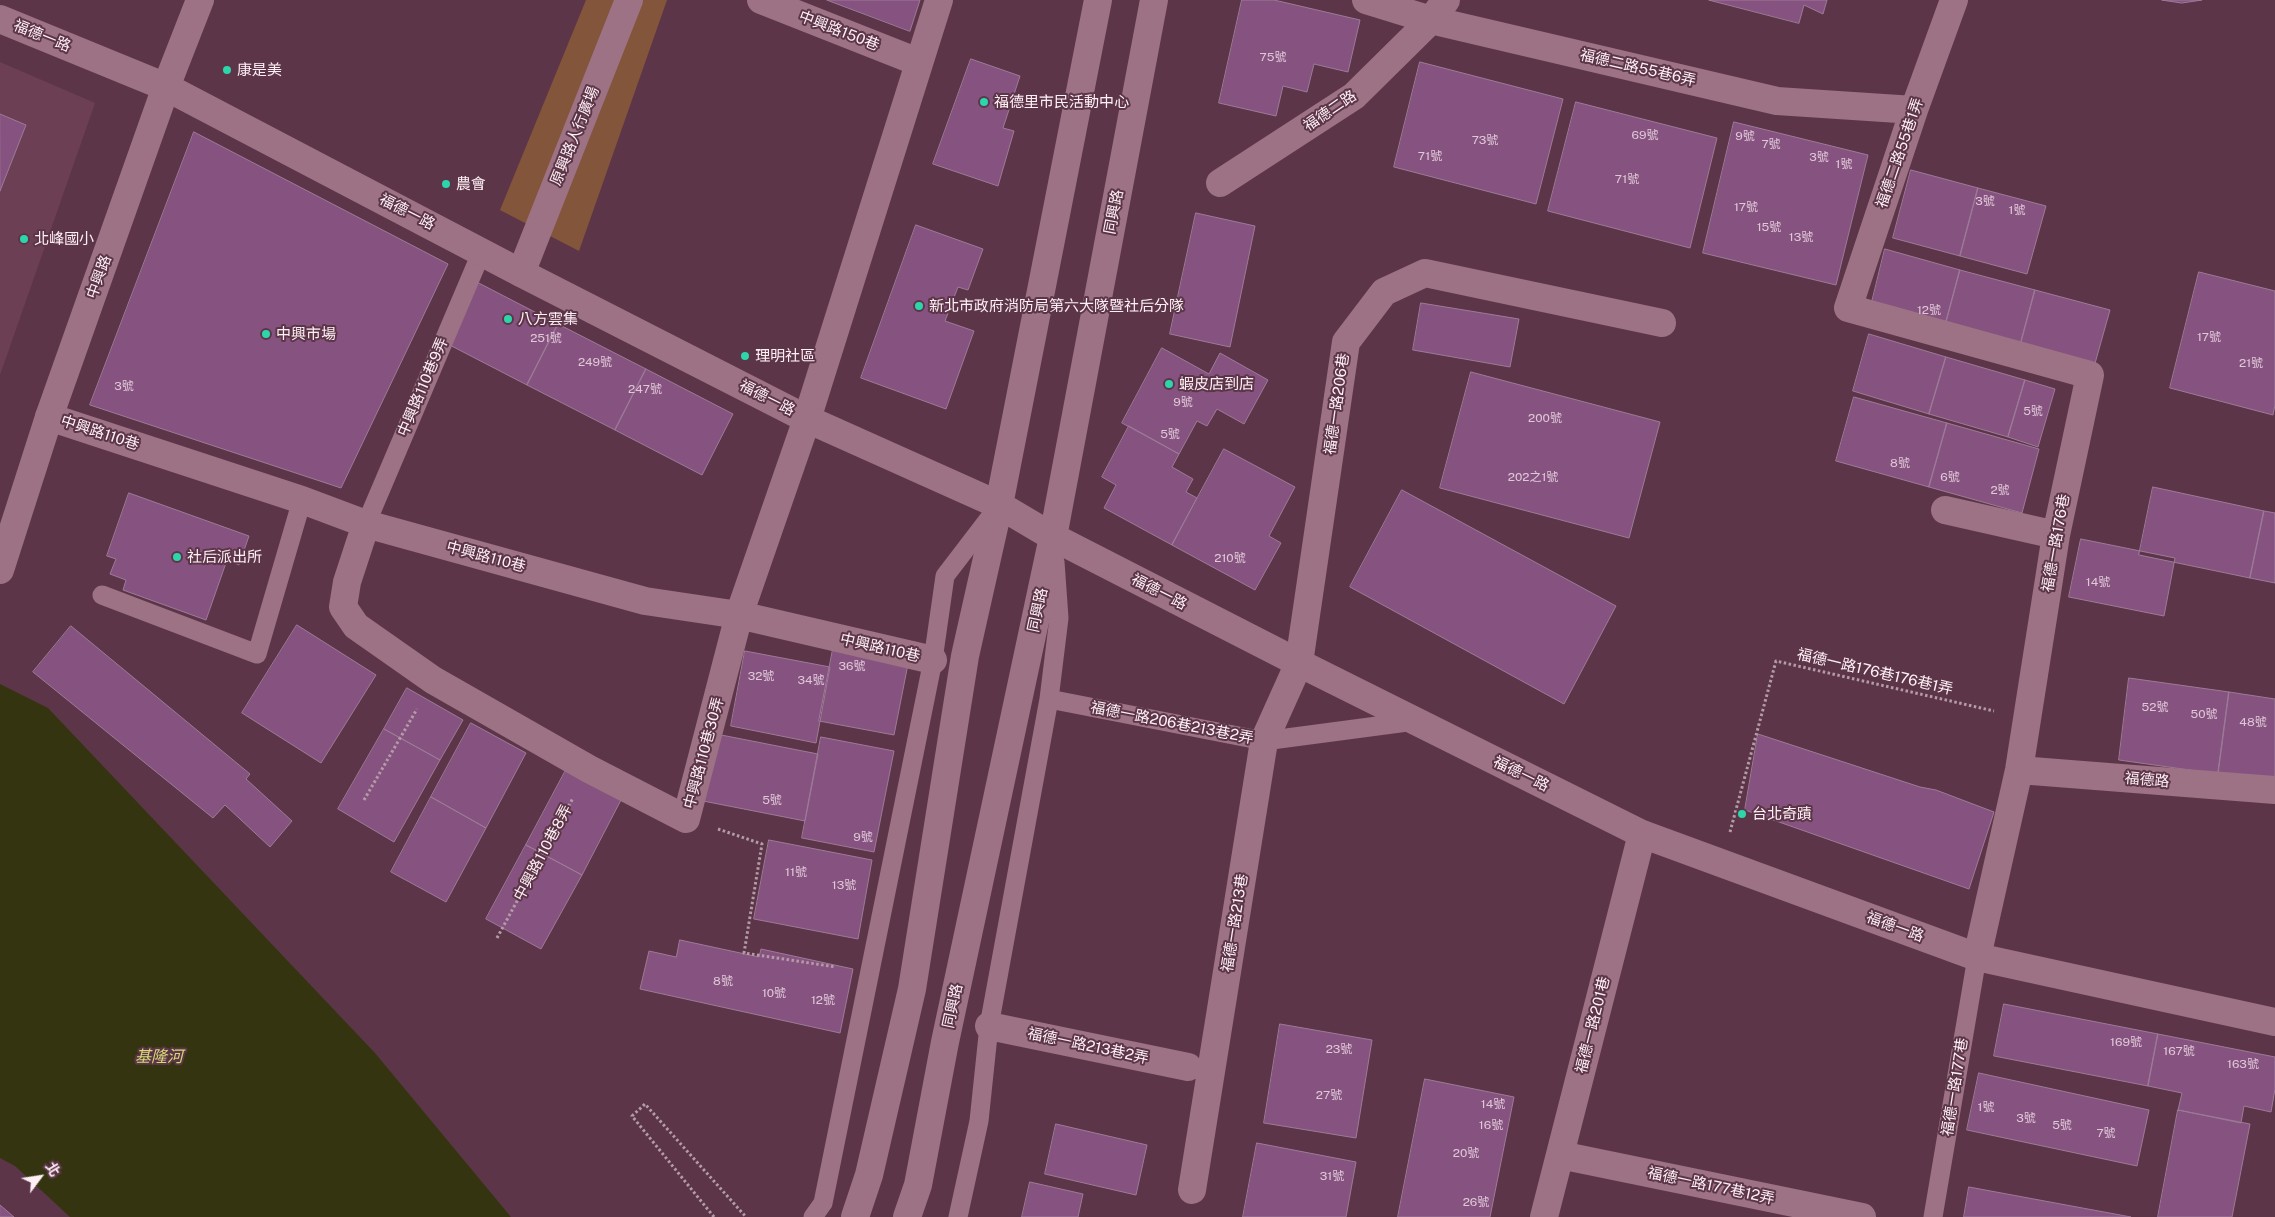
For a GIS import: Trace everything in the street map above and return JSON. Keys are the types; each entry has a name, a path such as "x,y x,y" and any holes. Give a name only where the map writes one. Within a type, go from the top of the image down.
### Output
{"street":[{"name":"中興路","path":"3,563 49,417 166,87 200,0"},
{"name":"原興路人行廣場","path":"521,273 629,0"},
{"name":"中興路150巷","path":"761,0 918,62"},
{"name":"福德一路","path":"739,615 807,419 939,0"},
{"path":"855,1217 869,1175 912,989 965,656 999,505 1098,0"},
{"name":"同興路","path":"907,1217 918,1186 947,1032 1053,537 1154,0"},
{"name":"福德二路55巷6弄","path":"1366,0 1438,10 1777,101 1914,110"},
{"name":"福德二路55巷1弄","path":"1848,308 1914,110 1954,0"},
{"name":"福德二路","path":"1220,183 1354,96 1438,10"},
{"name":"福德一路","path":"0,18 166,87 521,273 807,419 999,505 1053,537 1299,663 1642,834 1977,957 2275,1022"},
{"name":"福德一路206巷","path":"1299,663 1346,342 1384,292 1425,273 1662,323"},
{"name":"福德一路176巷","path":"1848,308 2090,376 2056,534 2019,770 1977,957"},
{"name":"中興路110巷","path":"49,417 302,500 366,524 645,601 739,615 932,660"},
{"path":"1945,510 2056,534"},
{"path":"366,524 347,582 343,607 356,626 433,680 589,769 686,819"},
{"name":"中興路110巷30弄","path":"686,819 739,615"},
{"name":"福德一路213巷","path":"1192,1190 1264,741 1299,663"},
{"name":"福德路","path":"2019,770 2275,790"},
{"name":"福德一路201巷","path":"1544,1217 1642,834"},
{"name":"福德一路213巷2弄","path":"989,1026 1188,1067"},
{"name":"福德一路177巷12弄","path":"1560,1154 1862,1217"}],"lane":[{"name":"中興路110巷9弄","path":"366,524 482,251"},
{"path":"102,595 257,654 302,500"},
{"path":"813,1217 823,1203 932,660 945,576 999,505"},
{"path":"958,1217 980,1121 989,1026 1049,699 1059,618 1053,537"},
{"name":"福德一路206巷213巷2弄","path":"1049,699 1264,741 1415,721"},
{"name":"福德一路177巷","path":"1933,1217 1977,957"}],"path":[{"name":"福德一路176巷176巷1弄","path":"1722,863 1776,661 2027,719"},
{"path":"364,800 433,680"},
{"name":"中興路110巷8弄","path":"497,938 589,769"},
{"name":"中興路110巷30弄","path":"686,819 762,844 744,953 836,967"},
{"path":"714,1217 632,1116 646,1104 746,1217"}],"shaded area":[{"path":"586,0 667,0 579,251 500,210"},
{"name":"北峰國小","path":"0,62 95,103 0,375"}],"water":[{"name":"基隆河","path":"0,684 48,708 375,1053 511,1217 70,1217 15,1166 0,1158"}],"building":[{"path":"827,0 920,0 910,31"},
{"path":"1242,0 1274,0 1360,20 1348,72 1314,64 1307,92 1283,86 1276,116 1219,103"},
{"path":"1709,0 1827,0 1823,14 1804,5 1799,23"},
{"path":"2162,0 2202,0 2182,3"},
{"name":"福德里市民活動中心","path":"971,59 1020,76 1003,128 1014,131 998,186 933,164"},
{"path":"1420,62 1563,99 1536,204 1394,167"},
{"path":"1576,102 1717,138 1690,248 1548,211"},
{"path":"0,114 26,125 0,191"},
{"path":"1734,122 1868,155 1836,285 1703,253"},
{"name":"中興市場","path":"194,132 448,264 341,488 90,405"},
{"path":"1911,170 1978,188 1960,256 1893,238"},
{"path":"1978,188 2046,206 2027,274 1960,256"},
{"path":"1196,213 1255,226 1230,347 1170,334"},
{"name":"新北市政府消防局第六大隊暨社后分隊","path":"916,225 983,249 968,290 958,287 945,321 974,331 946,409 861,378"},
{"path":"1885,249 1960,270 1945,326 1871,306"},
{"path":"1960,270 2035,290 2020,346 1945,326"},
{"path":"2199,272 2275,291 2275,405 2273,415 2170,388"},
{"path":"471,279 558,324 527,385 440,340"},
{"path":"2035,290 2110,310 2094,367 2020,346"},
{"path":"1421,303 1519,319 1510,367 1413,350"},
{"path":"558,324 646,369 615,430 527,385"},
{"path":"1869,334 1946,357 1929,414 1853,391"},
{"path":"1162,348 1209,374 1220,353 1268,380 1244,424 1217,409 1207,426 1197,421 1179,454 1122,423"},
{"path":"1946,357 2025,380 2008,437 1929,414"},
{"path":"646,369 733,414 702,475 615,430"},
{"path":"1471,372 1660,422 1629,538 1440,488"},
{"path":"2025,380 2055,389 2038,447 2008,437"},
{"path":"1854,397 1947,423 1929,487 1836,461"},
{"path":"1947,423 2039,449 2022,513 1929,487"},
{"path":"1129,426 1179,454 1172,467 1193,479 1186,492 1197,498 1172,545 1104,508 1116,485 1102,477"},
{"path":"1224,449 1295,487 1269,536 1281,543 1255,590 1172,545"},
{"path":"2153,487 2264,511 2250,578 2139,555"},
{"path":"1402,490 1616,606 1564,704 1350,587"},
{"name":"社后派出所","path":"129,493 249,536 239,565 227,560 206,620 123,590 126,580 110,574 116,559 107,556"},
{"path":"2264,511 2275,513 2275,583 2250,578"},
{"path":"2081,539 2175,558 2164,616 2069,597"},
{"path":"297,625 376,675 321,763 242,713"},
{"path":"71,626 250,774 246,779 292,821 270,847 225,805 213,818 33,672"},
{"path":"834,644 909,659 894,735 819,721"},
{"path":"745,651 830,667 816,743 731,726"},
{"path":"2129,678 2229,692 2218,774 2119,760"},
{"path":"407,688 463,720 440,760 384,729"},
{"path":"2229,692 2275,699 2275,782 2218,774"},
{"path":"471,723 526,753 486,828 431,797"},
{"path":"384,729 440,760 394,842 338,809"},
{"path":"711,733 818,754 805,821 698,800"},
{"path":"1758,734 1920,787 1936,790 1994,812 1969,889 1745,810"},
{"path":"821,737 894,751 874,852 802,838"},
{"path":"566,770 621,800 582,875 526,845"},
{"path":"431,797 486,828 446,902 391,872"},
{"path":"769,840 872,860 858,939 754,919"},
{"path":"526,845 582,875 541,949 486,919"},
{"path":"680,940 759,957 761,949 853,969 840,1033 640,989 649,951 676,957"},
{"path":"2004,1004 2158,1034 2148,1086 1994,1056"},
{"path":"1280,1024 1372,1040 1356,1138 1264,1123"},
{"path":"2158,1034 2275,1057 2275,1089 2271,1112 2244,1106 2241,1123 2178,1110 2182,1093 2148,1086"},
{"path":"1979,1073 2149,1110 2137,1166 1967,1130"},
{"path":"1425,1079 1514,1097 1490,1217 1398,1217"},
{"path":"2178,1110 2250,1124 2232,1217 2158,1217"},
{"path":"1056,1124 1147,1145 1136,1195 1045,1174"},
{"path":"1257,1143 1356,1162 1346,1217 1243,1217"},
{"path":"1030,1182 1083,1194 1078,1217 1022,1217"},
{"path":"1969,1187 2131,1217 1964,1217"},
{"path":"0,1205 14,1217 0,1217"}],"place":[{"name":"康是美","path":"227,70"},
{"name":"福德里市民活動中心","path":"984,102"},
{"name":"農會","path":"446,184"},
{"name":"北峰國小","path":"24,239"},
{"name":"新北市政府消防局第六大隊暨社后分隊","path":"919,306"},
{"name":"八方雲集","path":"508,319"},
{"name":"中興市場","path":"266,334"},
{"name":"理明社區","path":"745,356"},
{"name":"蝦皮店到店","path":"1169,384"},
{"name":"社后派出所","path":"177,557"},
{"name":"台北奇蹟","path":"1742,814"}]}
